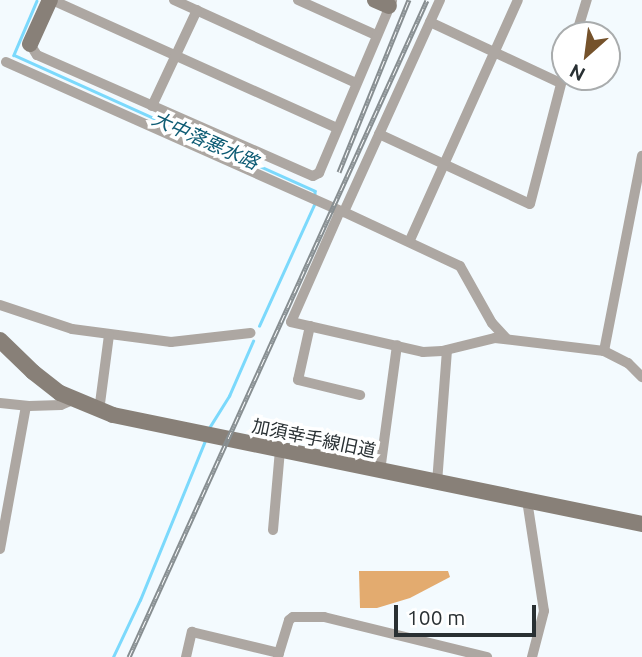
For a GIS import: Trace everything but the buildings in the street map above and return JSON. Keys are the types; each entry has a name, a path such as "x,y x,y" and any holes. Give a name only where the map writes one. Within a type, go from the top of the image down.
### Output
{"street":[{"path":"337,128 51,0 30,44 37,55 313,176 319,173 376,36 385,2"},
{"path":"174,0 356,83"},
{"path":"298,0 376,36"},
{"path":"440,0 291,322 424,352 447,350 495,338 604,351 628,363 642,377"},
{"path":"410,240 518,0"},
{"path":"580,21 587,0"},
{"path":"152,106 197,10"},
{"path":"430,22 551,79"},
{"path":"6,62 410,240 460,265 492,323 507,340"},
{"path":"379,134 530,204 559,91"},
{"path":"604,351 642,156"},
{"path":"0,305 61,326 171,342 250,333"},
{"path":"310,326 298,380 360,396"},
{"path":"99,411 109,335"},
{"name":"加須幸手線旧道","path":"0,340 33,372 73,400 99,411 642,524"},
{"path":"380,471 397,345"},
{"path":"437,483 447,350"},
{"path":"0,403 26,406 61,405 73,400"},
{"path":"0,549 26,406"},
{"path":"273,530 280,450"},
{"path":"527,500 544,611 532,657"},
{"path":"186,657 192,632 279,655 289,620 293,617 324,617 487,657"}],"shaded area":[{"path":"359,571 448,571 450,577 410,598 377,608 360,608"}],"waterway":[{"name":"大中落悪水路","path":"37,1 14,55 315,191 315,194"},
{"name":"大中落悪水路","path":"259,326 314,205"},
{"name":"大中落悪水路","path":"209,428 229,396 253,341"},
{"name":"大中落悪水路","path":"113,657 140,600 205,441"}],"railway":[{"path":"339,172 409,0"},
{"path":"129,657 427,0"}]}
